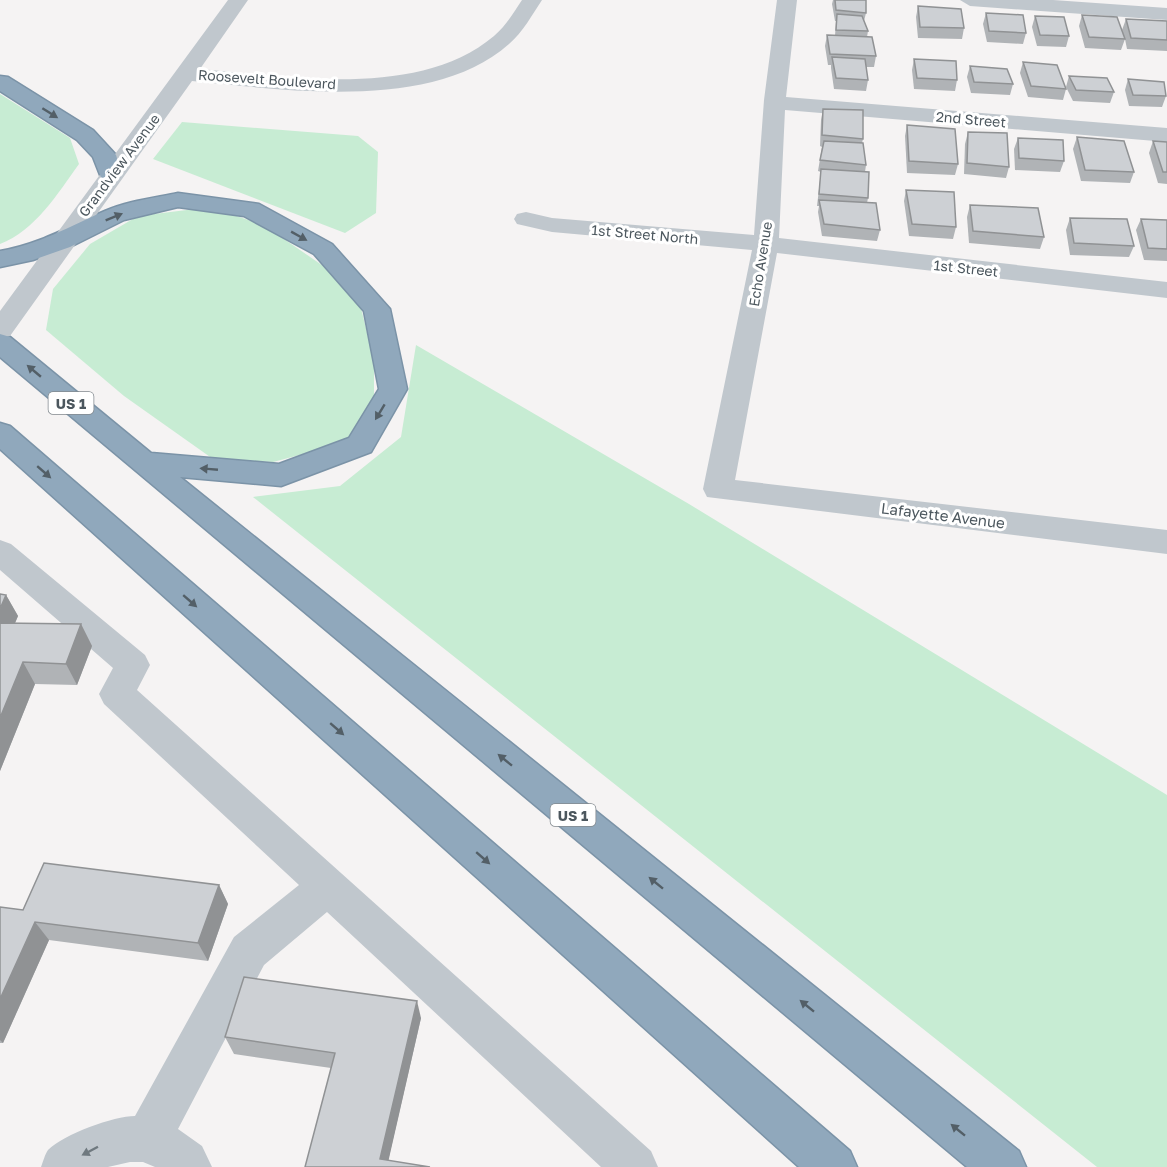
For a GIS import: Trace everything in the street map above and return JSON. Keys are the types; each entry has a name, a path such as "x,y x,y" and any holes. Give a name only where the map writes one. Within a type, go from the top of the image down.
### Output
{"highway":[{"path":"0,82 85,135 104,155 110,175"},
{"path":"0,259 24,255 61,243 116,215 178,200 250,209 323,249 377,309 393,389 360,445 281,475 143,463"},
{"name":"US 1","path":"0,343 143,463 1003,1167"},
{"path":"0,433 834,1167"}],"street":[{"name":"Grandview Avenue","path":"0,330 110,175 188,74 238,0"},
{"name":"Roosevelt Boulevard","path":"188,74 304,84 365,84 413,80 475,59 501,41 532,0"},
{"name":"Echo Avenue","path":"718,489 766,244 775,103 787,0"},
{"path":"970,0 1167,14"},
{"name":"2nd Street","path":"775,103 1167,135"},
{"name":"1st Street North","path":"526,219 552,225 766,244"},
{"name":"1st Street","path":"766,244 1167,290"},
{"name":"Lafayette Avenue","path":"718,489 1167,542"},
{"path":"0,552 133,665 117,694 635,1167"},
{"path":"147,1141 249,951 327,886"},
{"path":"64,1167 94,1147 129,1138 161,1143 187,1162 189,1167"}],"green space":[{"path":"0,94 70,138 79,164 35,221 13,238 0,244"},
{"path":"182,122 358,136 378,152 376,213 345,233 153,159"},
{"path":"211,207 265,226 332,272 360,304 374,361 374,397 353,441 273,462 213,459 124,396 46,330 53,289 90,244 138,216"},
{"path":"416,345 689,504 1167,795 1167,1167 1097,1167 253,497 340,486 401,437"}],"building":[{"path":"835,0 866,0 866,13 836,10"},
{"path":"918,6 961,9 964,28 920,27"},
{"path":"986,13 1023,15 1026,33 989,31"},
{"path":"837,14 862,16 868,31 836,30"},
{"path":"1082,15 1117,17 1125,39 1089,37"},
{"path":"1035,16 1064,17 1069,36 1040,35"},
{"path":"1126,19 1167,21 1167,40 1131,38"},
{"path":"827,35 872,37 876,56 830,54"},
{"path":"832,57 865,59 868,80 836,78"},
{"path":"914,59 956,61 957,80 917,78"},
{"path":"1023,62 1057,65 1066,89 1031,86"},
{"path":"970,66 1007,69 1013,84 974,82"},
{"path":"1069,76 1107,78 1114,92 1076,90"},
{"path":"1128,79 1164,82 1166,96 1133,95"},
{"path":"823,109 863,110 863,139 822,135"},
{"path":"907,125 955,129 958,164 909,161"},
{"path":"968,132 1007,133 1009,167 967,163"},
{"path":"1077,137 1124,141 1134,172 1085,170"},
{"path":"1018,138 1063,140 1064,161 1019,158"},
{"path":"824,141 863,143 866,165 820,160"},
{"path":"1153,141 1167,142 1167,172 1163,172"},
{"path":"821,169 869,172 868,198 819,194"},
{"path":"906,190 954,192 956,227 912,224"},
{"path":"819,200 876,203 880,230 824,224"},
{"path":"970,205 1038,208 1044,237 973,231"},
{"path":"1070,218 1127,219 1134,246 1074,243"},
{"path":"1141,219 1167,220 1167,249 1148,248"},
{"path":"0,594 6,595 0,609"},
{"path":"0,623 81,624 66,664 23,662 0,718"},
{"path":"44,863 219,885 198,943 35,922 0,999 0,907 23,910"},
{"path":"244,977 417,1001 380,1159 430,1167 305,1167 335,1053 225,1037"}]}
